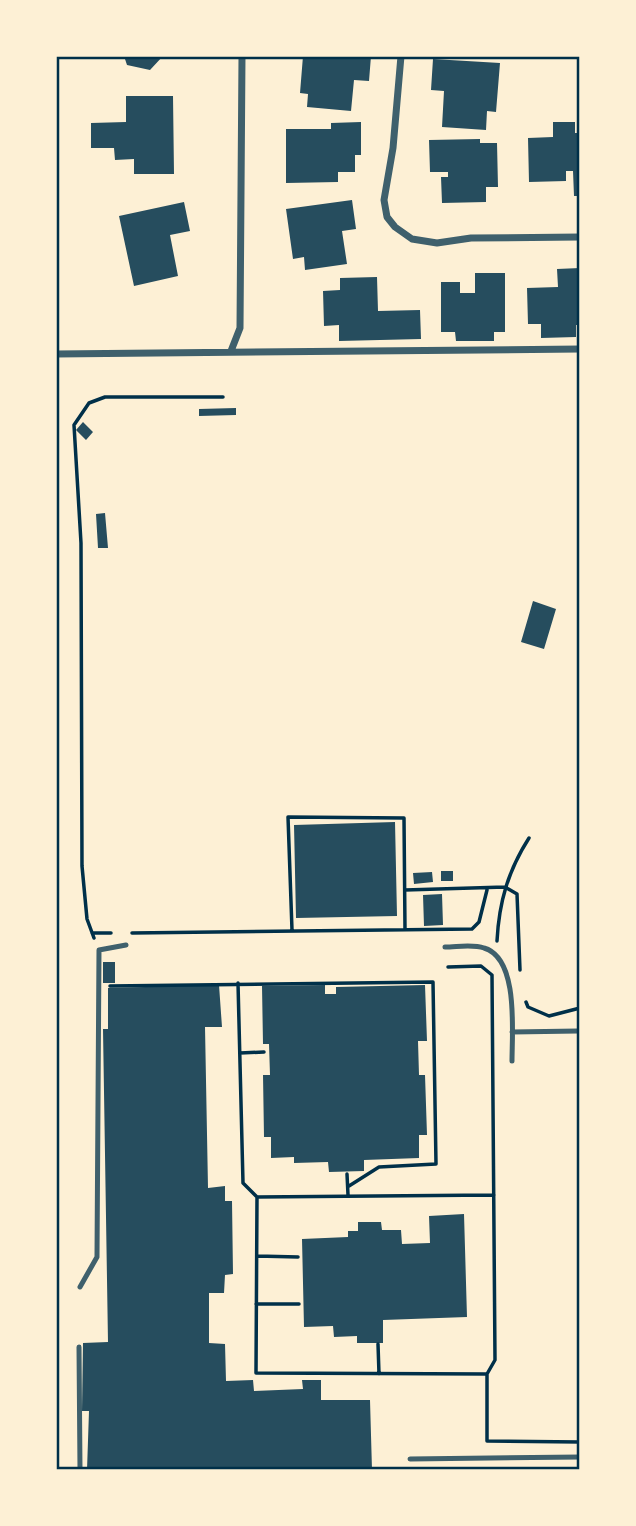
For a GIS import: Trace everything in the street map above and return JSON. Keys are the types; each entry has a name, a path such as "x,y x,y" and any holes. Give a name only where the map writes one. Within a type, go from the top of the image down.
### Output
{"street":[{"path":"231,351 240,328 242,56"},
{"path":"401,56 393,148 384,200 387,217 395,227 412,239 437,243 471,238 580,237"},
{"path":"56,354 580,349"}],"lane":[{"path":"80,1287 97,1257 99,950 126,945"},
{"path":"445,947 484,948 497,955 506,970 510,991 512,1061"},
{"path":"512,1032 578,1031"},
{"path":"79,1347 80,1470"},
{"path":"410,1459 580,1457"}],"path":[{"path":"99,950 87,919 82,866 81,542 74,425 89,403 105,397 223,397"},
{"path":"292,930 288,817 404,818 405,930"},
{"path":"497,955 499,903 515,859 529,838"},
{"path":"405,890 486,890 505,887 517,894 520,982"},
{"path":"92,933 472,929 479,922 486,890"},
{"path":"448,967 481,966 492,975 495,1360 487,1374 487,1441 580,1442"},
{"path":"98,990 118,984 433,982 436,1164 379,1167 349,1186"},
{"path":"238,983 243,1183 257,1197 256,1373 487,1374"},
{"path":"523,996 528,1007 550,1016 580,1008"},
{"path":"240,1053 264,1052"},
{"path":"347,1174 348,1195"},
{"path":"257,1197 494,1195"},
{"path":"257,1256 298,1257"},
{"path":"256,1304 299,1304"},
{"path":"378,1344 379,1374"}],"building":[{"path":"124,56 163,56 150,70 127,65"},
{"path":"303,56 371,56 369,81 354,80 351,111 307,107 308,94 300,93"},
{"path":"433,59 500,63 496,112 487,111 486,130 442,127 444,91 431,90"},
{"path":"126,96 173,96 174,174 134,174 134,159 115,160 114,148 91,148 91,123 126,122"},
{"path":"361,122 361,155 355,155 355,172 338,172 338,182 286,183 286,129 331,129 331,123"},
{"path":"553,122 575,122 575,133 580,133 580,196 574,196 573,171 566,171 566,181 529,182 528,138 553,137"},
{"path":"480,139 480,143 497,143 498,187 486,187 486,202 442,203 441,177 448,177 448,172 430,172 429,140"},
{"path":"352,200 356,229 342,231 347,264 305,270 304,257 293,259 286,209"},
{"path":"184,202 190,231 170,235 178,276 134,286 119,216"},
{"path":"580,268 580,325 576,325 576,337 541,338 541,324 528,324 527,288 558,287 557,269"},
{"path":"475,273 505,273 505,332 494,332 494,341 456,341 455,332 441,332 441,282 460,282 460,293 475,293"},
{"path":"377,277 378,311 420,310 421,339 339,341 339,325 324,326 323,291 340,290 340,278"},
{"path":"236,408 236,415 199,416 199,409"},
{"path":"83,422 93,432 86,440 76,430"},
{"path":"105,513 108,548 98,548 96,514"},
{"path":"533,601 556,609 544,649 521,642"},
{"path":"395,822 397,916 296,918 294,825"},
{"path":"441,871 453,871 453,881 441,881"},
{"path":"432,872 433,882 414,884 413,873"},
{"path":"442,894 443,925 424,926 423,895"},
{"path":"103,962 115,962 115,983 103,983"},
{"path":"219,985 222,1027 205,1027 208,1188 225,1186 225,1201 232,1201 233,1274 225,1275 224,1293 209,1293 209,1343 225,1344 226,1381 253,1380 254,1391 303,1389 302,1380 321,1380 321,1400 370,1400 372,1470 87,1470 89,1411 82,1411 83,1343 108,1342 103,1029 108,1029 108,988"},
{"path":"325,985 325,994 336,994 336,987 425,985 427,1041 418,1041 419,1075 425,1075 427,1135 419,1135 419,1158 364,1160 364,1171 329,1172 328,1162 294,1163 294,1157 271,1158 271,1137 264,1137 263,1075 270,1075 269,1044 263,1044 262,986"},
{"path":"464,1214 467,1317 383,1320 383,1343 357,1343 357,1336 334,1337 333,1326 304,1327 302,1239 348,1237 348,1231 358,1231 358,1222 381,1222 382,1230 401,1230 402,1244 430,1243 429,1216"}]}
